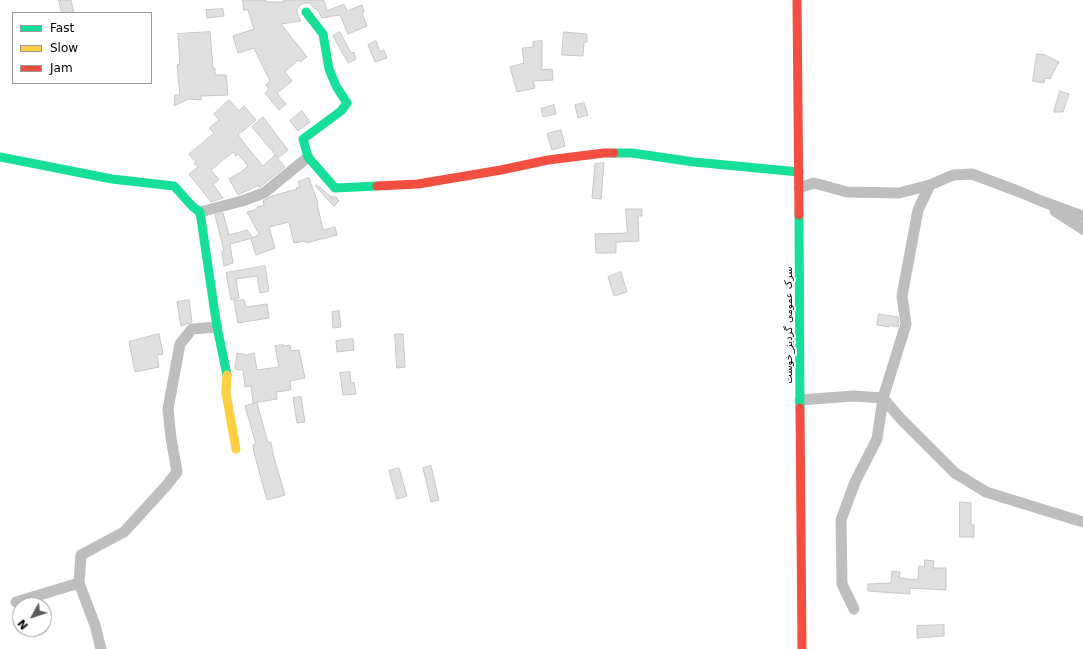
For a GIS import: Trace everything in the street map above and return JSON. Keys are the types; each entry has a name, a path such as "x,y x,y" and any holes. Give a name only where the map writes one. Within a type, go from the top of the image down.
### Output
{"main road":[{"name":"سرک عمومی گردیز_خوست","path":"797,0 802,649"},
{"path":"306,12 323,34 329,69 336,86 347,103 341,111 303,139 308,157 335,188 418,184 501,170 548,160 604,153 632,153 694,162 799,172"},
{"path":"0,158 112,179 174,186 193,207 200,212 217,327 227,375 226,393 236,449"}],"street":[{"path":"200,212 242,201 264,193 308,157"},
{"path":"799,188 814,183 847,192 899,193 930,185 953,175 972,174 1083,216"},
{"path":"854,609 842,584 841,520 855,482 877,439 882,398 906,324 902,296 918,210 930,185"},
{"path":"1041,201 1083,229"},
{"path":"101,649 95,625 79,583 81,555 124,532 177,472 168,409 180,344 192,329 217,327"},
{"path":"800,400 854,396 882,398 955,473 986,492 1083,522"},
{"path":"33,597 79,583"}],"building":[{"path":"59,0 71,0 74,12 62,12"},
{"path":"243,0 284,2 283,0 324,0 327,11 344,4 347,11 362,5 364,12 362,13 367,26 348,34 340,15 322,18 317,9 315,9 310,3 300,5 297,9 297,13 301,21 281,24 307,57 300,62 298,60 285,72 292,81 277,93 286,104 279,110 265,93 269,89 266,85 270,81 254,48 238,53 233,36 254,29 248,10 244,10"},
{"path":"223,9 224,16 207,18 206,10"},
{"path":"210,32 215,75 226,75 228,95 201,96 201,100 188,99 174,106 175,95 180,95 177,65 180,64 178,34"},
{"path":"340,32 351,53 354,52 356,59 348,63 333,36"},
{"path":"564,32 587,34 587,42 584,42 583,56 562,55"},
{"path":"376,41 380,52 384,50 387,58 375,62 368,45"},
{"path":"542,41 542,70 552,69 553,80 533,81 535,88 517,92 510,67 524,63 522,48 533,47 533,42"},
{"path":"1037,54 1045,55 1059,62 1050,79 1045,78 1044,83 1033,81"},
{"path":"1060,91 1069,94 1063,112 1054,112"},
{"path":"229,100 239,111 244,106 256,120 238,135 251,152 263,166 275,155 285,167 260,187 259,185 238,195 229,179 248,166 238,154 236,156 233,152 211,170 219,180 213,184 223,198 211,202 189,174 198,167 194,163 196,162 189,154 214,133 209,128 219,120 214,114"},
{"path":"584,103 588,115 578,118 575,105"},
{"path":"554,105 556,114 543,117 541,109"},
{"path":"302,111 310,122 298,131 290,121"},
{"path":"263,117 288,150 278,158 252,127"},
{"path":"561,130 565,146 552,150 547,134"},
{"path":"604,163 601,199 592,198 595,164"},
{"path":"309,178 318,203 323,230 335,227 337,235 306,243 305,241 294,243 289,222 269,227 275,248 256,255 251,239 259,234 247,212 258,209 257,207 264,205 263,201 272,196 297,189 296,188 300,187 298,182"},
{"path":"317,185 331,197 336,197 339,201 334,206 316,187"},
{"path":"626,209 642,209 642,216 638,216 639,241 616,242 616,253 596,253 595,234 627,233"},
{"path":"223,213 229,235 247,230 253,238 230,244 233,263 224,266 222,251 224,251 215,215"},
{"path":"265,266 269,291 260,293 257,276 236,279 239,298 231,300 226,273"},
{"path":"621,272 627,292 614,296 608,277"},
{"path":"189,300 192,322 181,326 177,302"},
{"path":"244,300 246,307 267,304 269,318 238,323 234,301"},
{"path":"339,311 341,327 333,328 332,312"},
{"path":"879,314 898,317 898,327 877,325"},
{"path":"159,334 163,354 157,355 159,367 135,372 129,342"},
{"path":"395,334 403,334 405,367 397,368"},
{"path":"353,339 354,350 337,352 336,341"},
{"path":"290,345 291,351 299,350 305,378 290,381 291,390 276,392 277,399 253,403 251,386 245,387 243,370 235,369 237,353 247,355 254,353 257,370 279,367 275,346"},
{"path":"350,372 351,383 354,382 356,394 343,395 340,373"},
{"path":"301,397 305,422 297,423 293,398"},
{"path":"257,403 268,443 271,442 285,495 267,500 254,453 253,445 256,444 245,406"},
{"path":"431,466 439,500 431,502 423,468"},
{"path":"399,468 407,496 397,499 389,471"},
{"path":"960,502 971,503 971,525 974,525 974,537 960,537"},
{"path":"925,560 934,561 933,568 946,568 946,590 910,588 910,594 868,591 868,584 891,583 892,571 900,572 899,578 918,580 919,566 924,567"},
{"path":"944,625 944,636 917,638 917,626"}],"traffic: fast":[{"path":"306,12 323,34 329,69 336,86 347,103 341,111 303,139 308,157 335,188 377,186"},
{"path":"614,153 632,153 694,162 799,172"},
{"path":"0,157 112,179 174,186 193,207 200,212 217,327 227,375"},
{"path":"799,215 800,408"}],"traffic: slow":[{"path":"227,375 226,393 236,449"}],"traffic: jam":[{"path":"797,0 799,215"},
{"path":"377,186 418,184 501,170 548,160 614,153"},
{"path":"800,408 802,649"}]}
